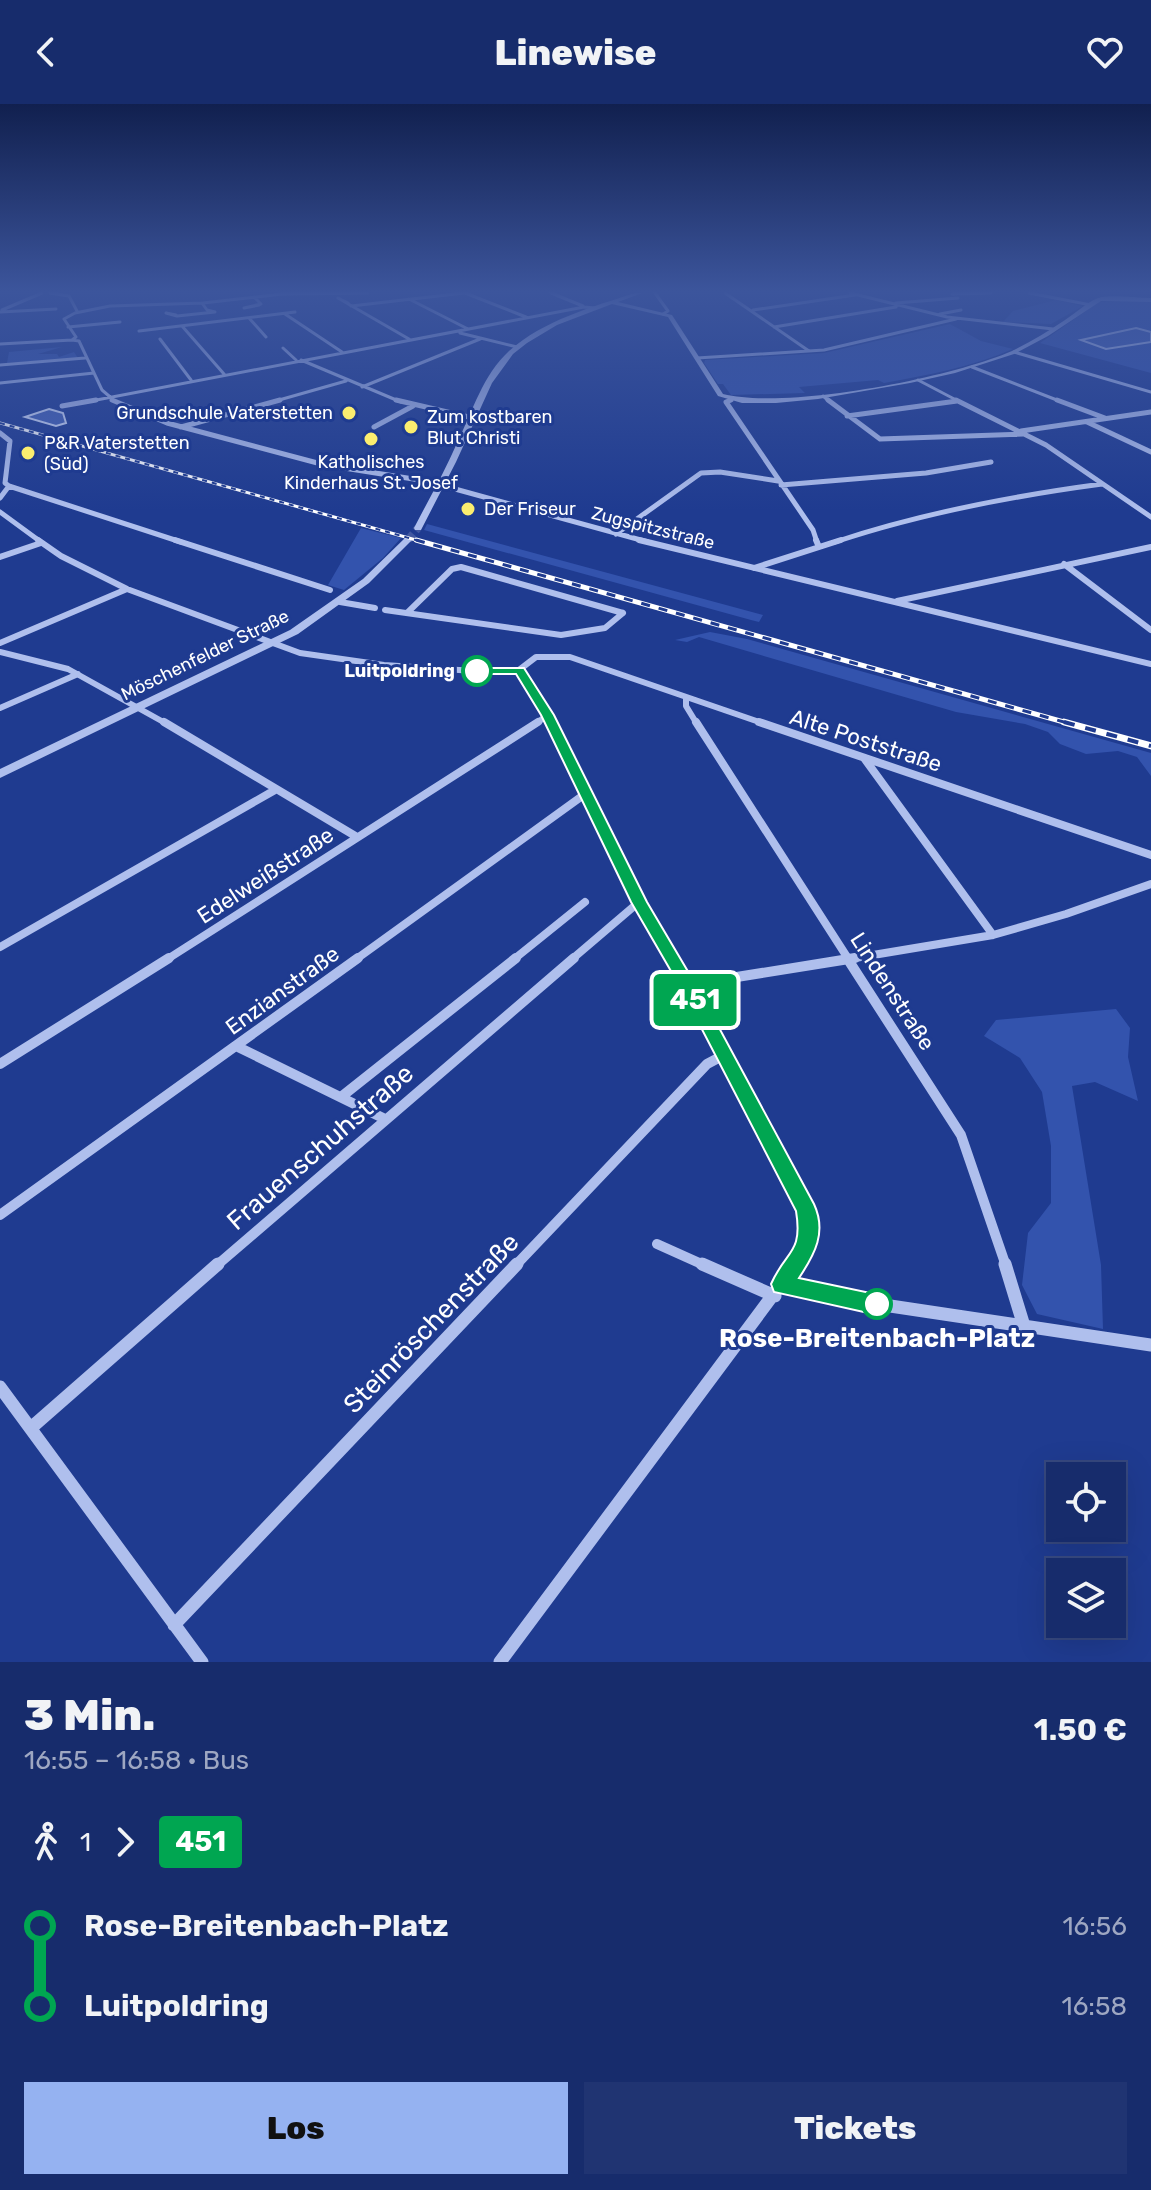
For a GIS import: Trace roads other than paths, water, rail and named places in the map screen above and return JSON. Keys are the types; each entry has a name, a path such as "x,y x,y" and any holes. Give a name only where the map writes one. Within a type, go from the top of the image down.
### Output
{"street":[{"path":"90,366 107,395"},
{"path":"180,366 191,380"},
{"path":"217,366 224,374"},
{"path":"62,406 268,366"},
{"path":"312,366 430,411 474,413"},
{"path":"362,387 414,366"},
{"path":"418,528 441,486 491,377 501,366"},
{"path":"702,366 720,395 732,399 823,396 918,380 976,366"},
{"path":"1061,366 1151,392"},
{"path":"972,367 1105,418"},
{"path":"0,383 94,373"},
{"path":"181,427 347,380"},
{"path":"918,380 1023,432 1151,517"},
{"name":"Zugspitzstraße","path":"107,395 140,414 309,461 441,486 616,534 1151,664"},
{"path":"823,396 875,437 890,440 1023,432 1149,413"},
{"path":"732,399 726,402 813,530 819,547"},
{"path":"847,416 958,401"},
{"path":"374,427 413,406"},
{"path":"430,411 474,413"},
{"path":"1086,421 1151,452"},
{"path":"0,433 10,441 5,483 9,486 330,590"},
{"path":"616,534 701,473 718,471 780,483 926,473 991,462"},
{"path":"0,467 9,464"},
{"path":"754,568 874,529 1011,497 1102,484"},
{"path":"0,498 9,486"},
{"path":"0,512 41,543 127,589 310,656 384,665 474,671 519,670 548,715 639,902 687,985 806,1210 810,1232 807,1248 500,1662"},
{"name":"Möschenfelder Straße","path":"0,774 272,643 340,602 389,561 408,540"},
{"path":"0,557 41,543"},
{"path":"896,602 1151,547"},
{"path":"1064,564 1151,630"},
{"path":"385,610 561,635 605,628 623,613 461,567 452,569 407,613"},
{"path":"0,643 127,589"},
{"path":"340,602 375,608"},
{"path":"1137,619 1151,618"},
{"path":"0,652 61,666 78,674 357,837"},
{"name":"Alte Poststraße","path":"519,670 536,657 570,657 1151,855"},
{"path":"0,708 78,674"},
{"name":"Lindenstraße","path":"686,699 686,706 756,818 961,1135 1022,1312 1024,1326"},
{"name":"Edelweißstraße","path":"0,1064 548,715"},
{"path":"863,758 993,935"},
{"path":"0,947 275,790"},
{"name":"Enzianstraße","path":"0,1215 585,794"},
{"path":"687,985 993,935 1066,914 1151,884"},
{"path":"341,1097 585,902"},
{"name":"Frauenschuhstraße","path":"32,1427 639,902"},
{"path":"236,1046 385,1119"},
{"name":"Steinröschenstraße","path":"174,1625 707,1064 724,1055"},
{"path":"657,1244 778,1290 1151,1345"},
{"path":"0,1387 202,1662"}],"tunnel":[{"path":"408,540 418,528"}],"railway":[{"path":"0,423 423,542"},
{"path":"416,540 1071,724"},
{"path":"1064,722 1151,746"}],"place":[{"name":"Grundschule Vaterstetten","path":"349,413"},
{"name":"Zum kostbaren Blut Christi","path":"411,427"},
{"name":"Katholisches Kinderhaus St. Josef","path":"371,439"},
{"name":"P&R Vaterstetten (Süd)","path":"28,453"},
{"name":"Der Friseur","path":"468,509"},
{"name":"Luitpoldring","path":"477,671"},
{"name":"Rose-Breitenbach-Platz","path":"877,1304"}]}
